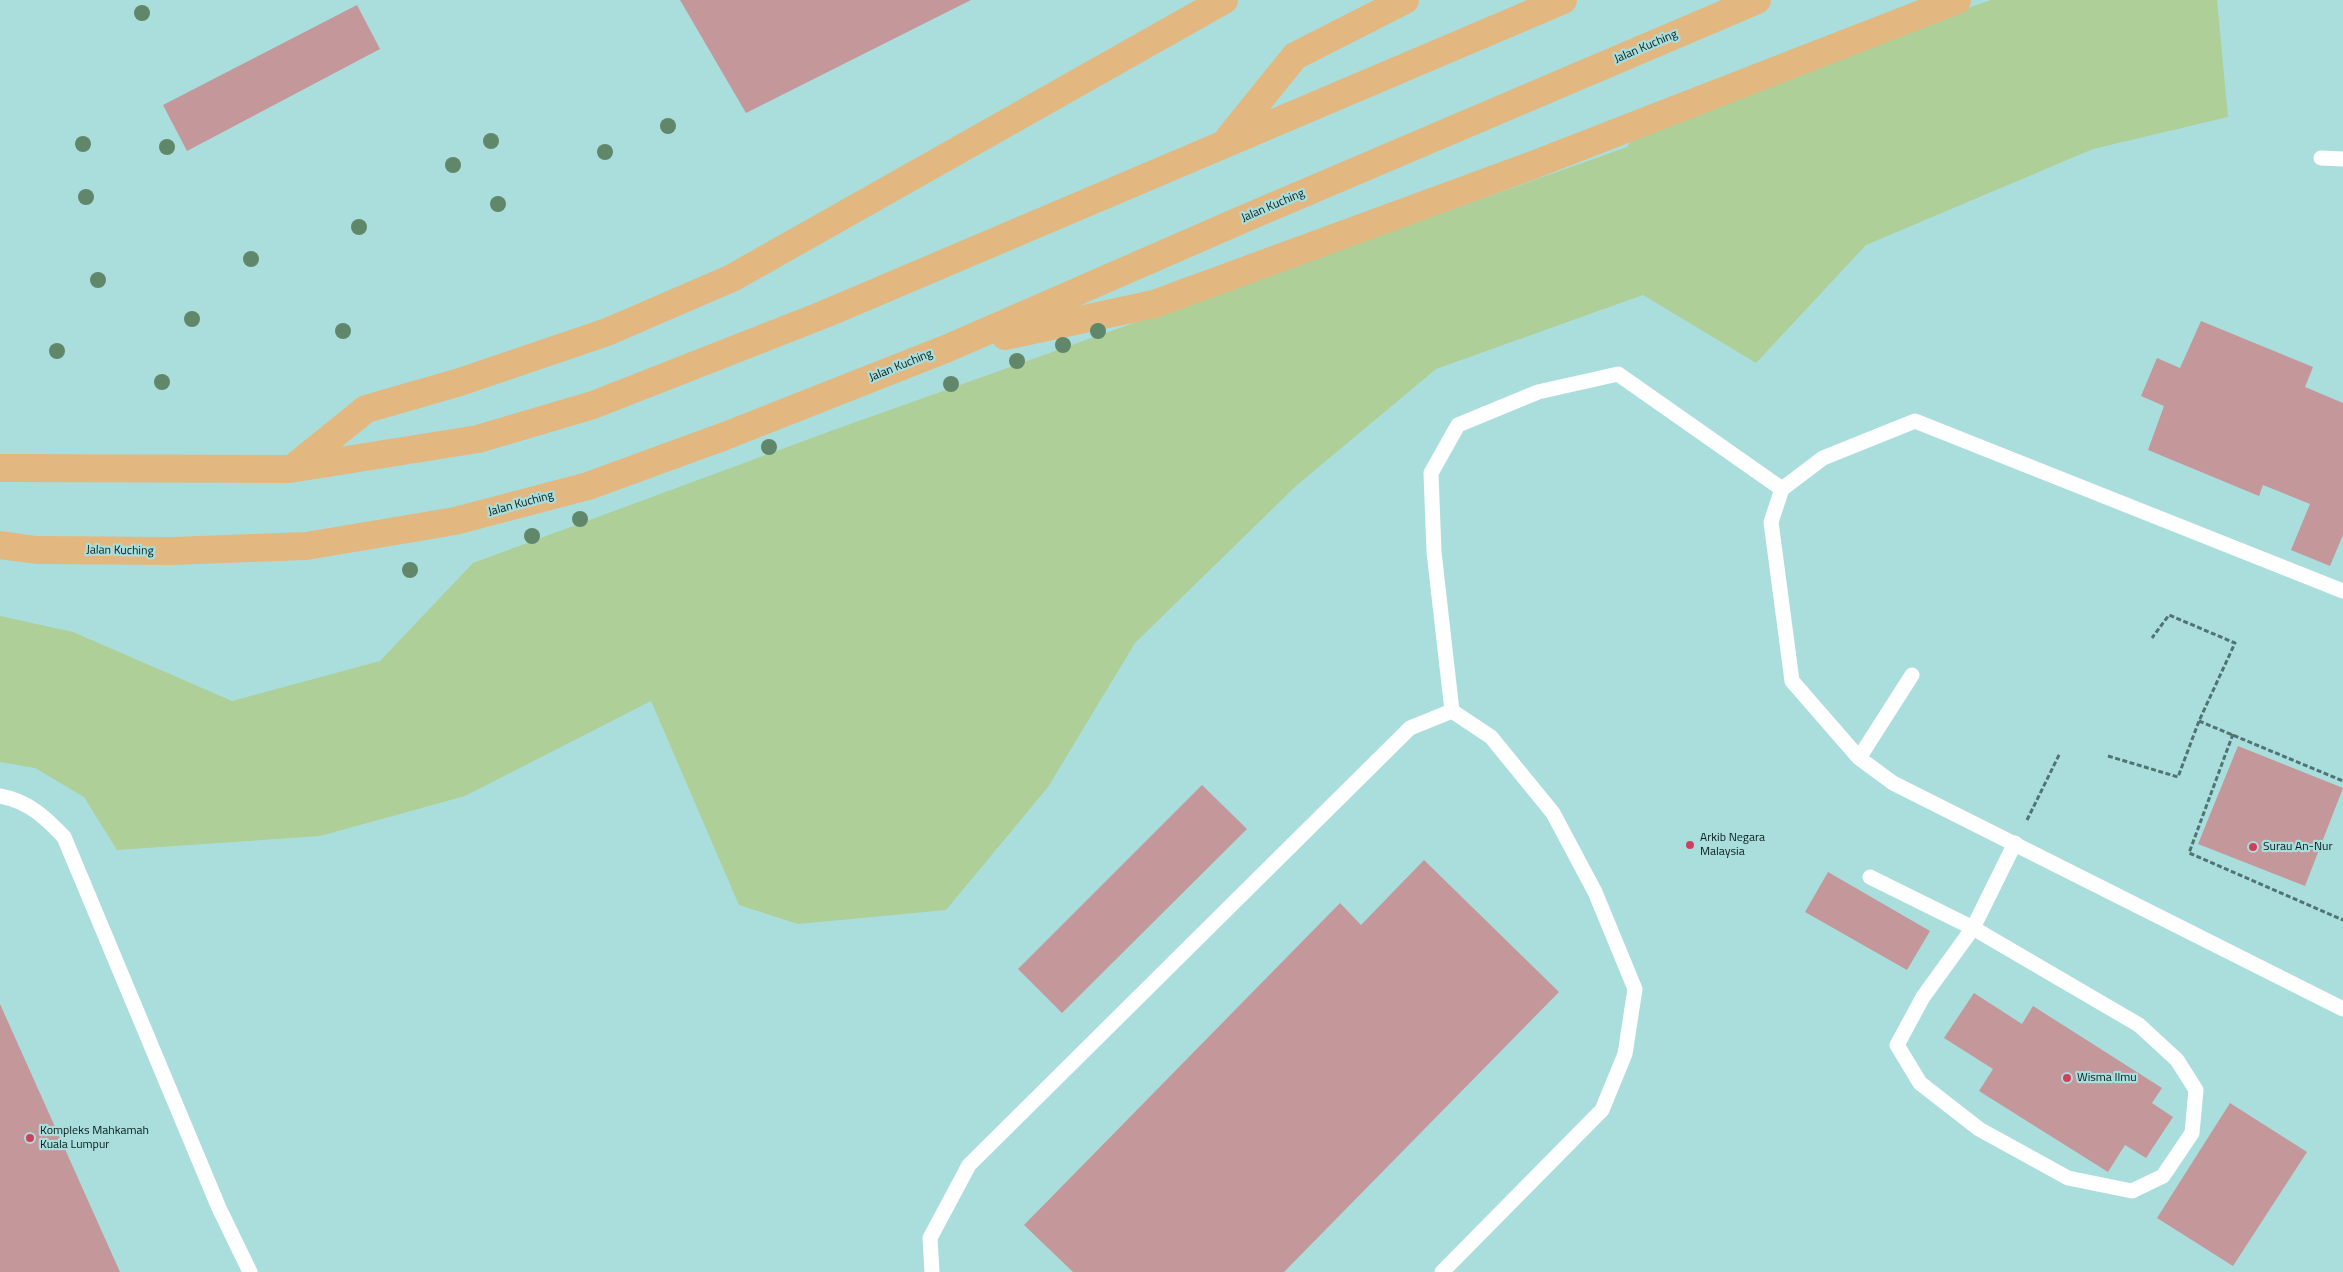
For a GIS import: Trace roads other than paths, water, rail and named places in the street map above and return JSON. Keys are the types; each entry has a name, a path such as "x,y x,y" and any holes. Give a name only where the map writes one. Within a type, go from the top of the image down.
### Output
{"highway":[{"path":"290,469 366,409 460,382 607,332 732,278 1224,0"},
{"path":"1225,142 1295,56 1405,0"},
{"path":"0,468 290,469 478,439 593,405 826,314 1225,142 1563,0"},
{"name":"Jalan Kuching","path":"0,545 38,550 162,551 306,546 455,521 588,486 725,436 948,348 1240,220 1757,0"},
{"path":"948,348 1154,304 1542,161 1957,0"}],"lane":[{"path":"2322,158 2343,159"},
{"path":"1442,1272 1602,1110 1625,1054 1636,990 1595,892 1553,812 1490,737 1452,711 1434,552 1431,473 1458,426 1538,392 1618,374 1782,489"},
{"path":"2343,592 1914,421 1823,458 1782,489 1771,522 1792,681 1859,758 1893,782 2343,1009"},
{"path":"1859,758 1912,675"},
{"path":"932,1272 930,1238 968,1165 1410,728 1452,711"},
{"path":"0,796 13,798 33,808 64,837 219,1208 250,1272"},
{"path":"1870,877 1973,928 2139,1025 2177,1060 2196,1090 2192,1133 2163,1176 2132,1191 2068,1178 1980,1129 1920,1083 1897,1045 1923,997 1973,928 2015,843"}],"place":[{"name":"Arkib Negara Malaysia","path":"1690,845"},
{"name":"Surau An-Nur","path":"2253,847"},
{"name":"Wisma Ilmu","path":"2067,1078"},
{"name":"Kompleks Mahkamah Kuala Lumpur","path":"30,1138"}]}
